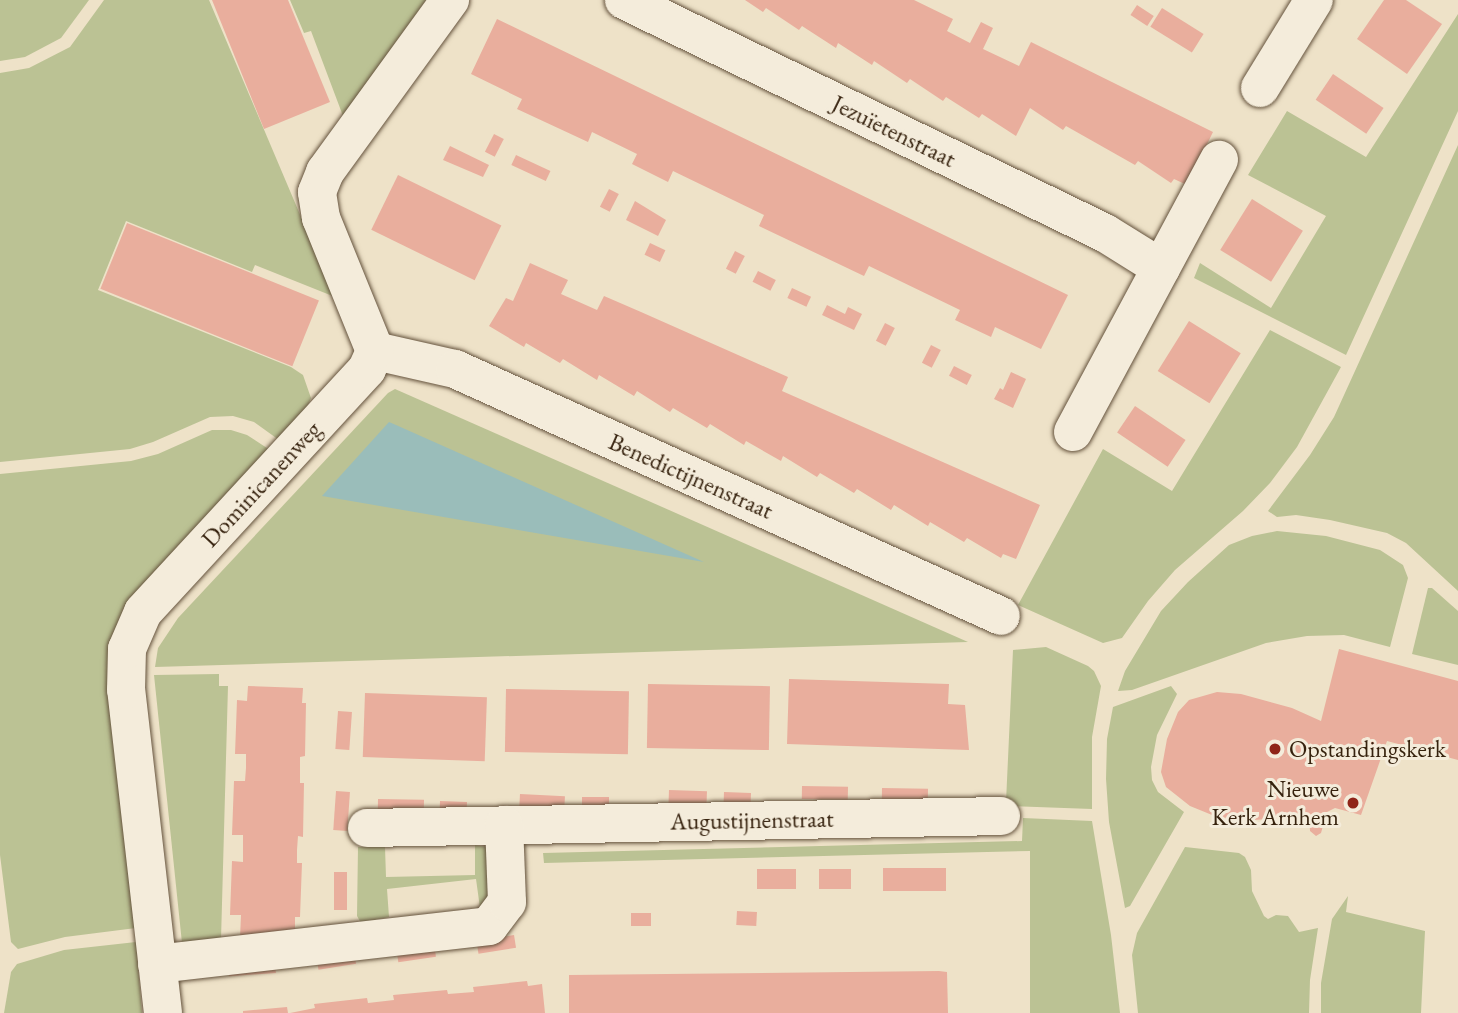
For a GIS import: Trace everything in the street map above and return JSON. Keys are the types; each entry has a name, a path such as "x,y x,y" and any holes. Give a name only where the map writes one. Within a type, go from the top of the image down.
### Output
{"street":[{"path":"375,351 321,218 317,192 325,172 450,0"},
{"name":"Jezuïetenstraat","path":"624,0 1105,233 1161,268"},
{"path":"1260,88 1314,0"},
{"path":"1073,432 1219,160"},
{"name":"Benedictijnenstraat","path":"375,351 455,369 1001,616"},
{"name":"Dominicanenweg","path":"163,1013 124,667 134,629 143,612 164,587 355,384 375,351"},
{"name":"Augustijnenstraat","path":"367,828 1001,816"},
{"path":"157,964 489,926 507,902 504,825"}],"green space":[{"path":"0,0 89,0 61,38 25,57 0,61"},
{"path":"104,0 209,0 335,297 255,265 252,272 126,221 98,290 291,367 303,375 311,398 305,413 279,440 254,422 233,416 210,417 130,449 0,462 0,73 29,68 70,47"},
{"path":"290,0 426,0 343,116 311,31 304,33"},
{"path":"1458,14 1458,111 1346,355 1194,278 1200,263 1271,308 1326,216 1248,175 1287,111 1366,157"},
{"path":"1458,145 1458,591 1406,543 1387,533 1296,515 1277,517 1268,511 1310,455 1334,417"},
{"path":"1270,330 1341,367 1297,447 1270,483 1243,511 1175,570 1148,601 1122,638 1103,643 1018,605 1103,449 1172,491"},
{"path":"395,389 968,642 155,667 158,648 178,618 388,393"},
{"path":"212,430 231,430 247,435 270,450 135,595 136,928 65,937 18,949 11,942 0,855 0,474 131,461 158,454"},
{"path":"1277,531 1326,536 1380,550 1403,565 1408,578 1390,647 1344,635 1307,636 1266,643 1132,690 1118,691 1125,671 1161,611 1188,582 1229,545 1252,536"},
{"path":"1428,588 1432,588 1458,611 1458,665 1412,654"},
{"path":"1046,647 1088,666 1094,671 1101,686 1092,737 1092,809 1009,806 1006,802 1013,650"},
{"path":"219,674 219,686 228,686 221,940 182,943 154,675"},
{"path":"1171,686 1177,694 1157,735 1151,767 1152,780 1158,792 1184,812 1130,906 1125,908 1109,822 1106,779 1107,739 1113,707"},
{"path":"1023,818 1092,821 1111,935 1120,1013 1030,1013 1030,851 544,863 543,853 1022,841"},
{"path":"475,845 487,847 491,900 480,908 476,879 387,889 389,917 361,923 357,916 358,847 385,847 386,877 475,875"},
{"path":"1185,847 1239,853 1245,857 1251,870 1252,891 1264,916 1268,919 1276,915 1288,916 1299,932 1318,928 1310,980 1309,1013 1138,1013 1132,955 1137,933"},
{"path":"1348,896 1346,912 1425,931 1421,1013 1321,1013 1321,983 1332,919"},
{"path":"136,942 142,1013 4,1013 11,972 17,964 64,950"}],"water":[{"path":"389,422 396,425 704,562 322,496"}],"building":[{"path":"212,0 288,0 330,102 264,129"},
{"path":"745,0 914,0 953,19 947,31 970,43 981,22 993,28 983,49 1019,66 1031,42 1213,132 1187,185 1174,179 1171,183 1138,161 1135,165 1066,126 1063,130 1030,108 1016,136 982,114 979,118 946,97 943,101 910,79 907,83 874,61 872,65 838,43 836,48 802,26 799,30 766,8 763,12"},
{"path":"1384,0 1406,0 1442,24 1407,74 1357,39"},
{"path":"1137,5 1154,16 1147,26 1130,15"},
{"path":"1162,8 1204,34 1192,53 1150,27"},
{"path":"497,19 1068,295 1041,349 995,327 991,337 955,320 960,310 869,266 864,276 759,226 764,215 673,171 668,182 632,164 637,154 592,132 588,142 517,109 522,99 471,74"},
{"path":"1333,74 1384,108 1366,134 1316,100"},
{"path":"494,134 504,139 495,157 485,152"},
{"path":"450,146 489,165 483,177 443,160"},
{"path":"516,155 550,171 546,181 511,165"},
{"path":"398,175 501,225 475,280 371,230"},
{"path":"609,189 619,194 610,212 600,207"},
{"path":"1252,199 1303,231 1271,282 1220,250"},
{"path":"635,201 666,220 658,236 626,220"},
{"path":"127,223 319,301 292,366 100,289"},
{"path":"650,243 665,250 660,262 645,255"},
{"path":"735,251 745,256 736,274 726,269"},
{"path":"530,263 568,280 561,294 597,310 604,296 641,312 788,377 782,391 1040,505 1016,559 1003,554 1001,558 967,538 964,542 930,522 928,526 894,505 891,510 857,489 854,493 820,473 817,477 783,456 781,461 746,441 744,445 710,424 707,428 673,408 670,412 637,391 634,396 599,375 597,380 563,359 560,363 526,343 524,347 489,326 506,298 513,301"},
{"path":"758,271 776,280 770,291 753,282"},
{"path":"792,288 811,297 806,307 787,298"},
{"path":"827,305 845,314 848,307 862,314 854,330 822,315"},
{"path":"1189,321 1241,353 1209,403 1158,371"},
{"path":"885,323 895,328 886,346 876,341"},
{"path":"931,345 941,350 932,368 922,363"},
{"path":"954,366 972,375 967,385 949,376"},
{"path":"1011,372 1026,379 1013,408 994,399 1000,388 1003,390"},
{"path":"1135,406 1186,440 1168,467 1117,433"},
{"name":"Opstandingskerk","path":"1339,649 1458,681 1458,760 1387,741 1361,815 1335,808 1327,812 1321,833 1316,836 1310,831 1309,816 1254,820 1217,817 1190,806 1166,787 1161,772 1167,739 1178,712 1189,700 1217,692 1241,694 1292,708 1321,721"},
{"path":"789,679 949,684 948,704 965,705 969,750 787,744"},
{"path":"648,684 770,686 769,750 647,748"},
{"path":"248,686 303,688 302,703 306,703 305,756 300,757 300,783 304,783 303,837 298,836 297,863 302,863 300,917 295,917 295,932 240,938 241,915 230,915 232,861 243,862 243,835 232,835 234,781 245,781 246,768 246,754 235,754 237,700 247,701"},
{"path":"506,689 629,691 628,754 505,752"},
{"path":"365,693 487,697 485,761 363,757"},
{"path":"338,711 352,712 349,750 335,749"},
{"path":"802,786 848,787 848,800 802,799"},
{"path":"882,788 928,789 928,803 882,802"},
{"path":"669,790 707,791 707,804 669,803"},
{"path":"336,791 350,792 347,831 333,830"},
{"path":"724,792 751,793 751,806 724,805"},
{"path":"520,794 565,796 564,810 519,808"},
{"path":"582,797 609,797 609,810 582,810"},
{"path":"378,799 424,800 424,813 378,812"},
{"path":"440,801 467,802 467,815 440,814"},
{"path":"883,868 946,868 946,891 883,891"},
{"path":"757,869 796,869 796,889 757,889"},
{"path":"819,869 851,869 851,889 819,889"},
{"path":"334,872 347,872 347,910 334,910"},
{"path":"737,911 757,912 756,926 736,925"},
{"path":"631,913 651,913 651,926 631,926"},
{"path":"514,935 516,948 479,954 476,941"},
{"path":"434,943 436,957 398,962 396,948"},
{"path":"354,951 356,964 319,970 316,957"},
{"path":"275,960 276,973 229,976 228,963"},
{"path":"947,972 948,1013 569,1013 569,975"},
{"path":"527,981 528,986 542,984 545,1013 290,1013 315,1008 314,1004 367,998 368,1003 394,1000 393,995 447,990 448,994 474,992 473,987"},
{"path":"287,1007 288,1013 243,1013 243,1011"}],"place":[{"name":"Opstandingskerk","path":"1275,749"},
{"name":"Nieuwe Kerk Arnhem","path":"1353,803"}]}
